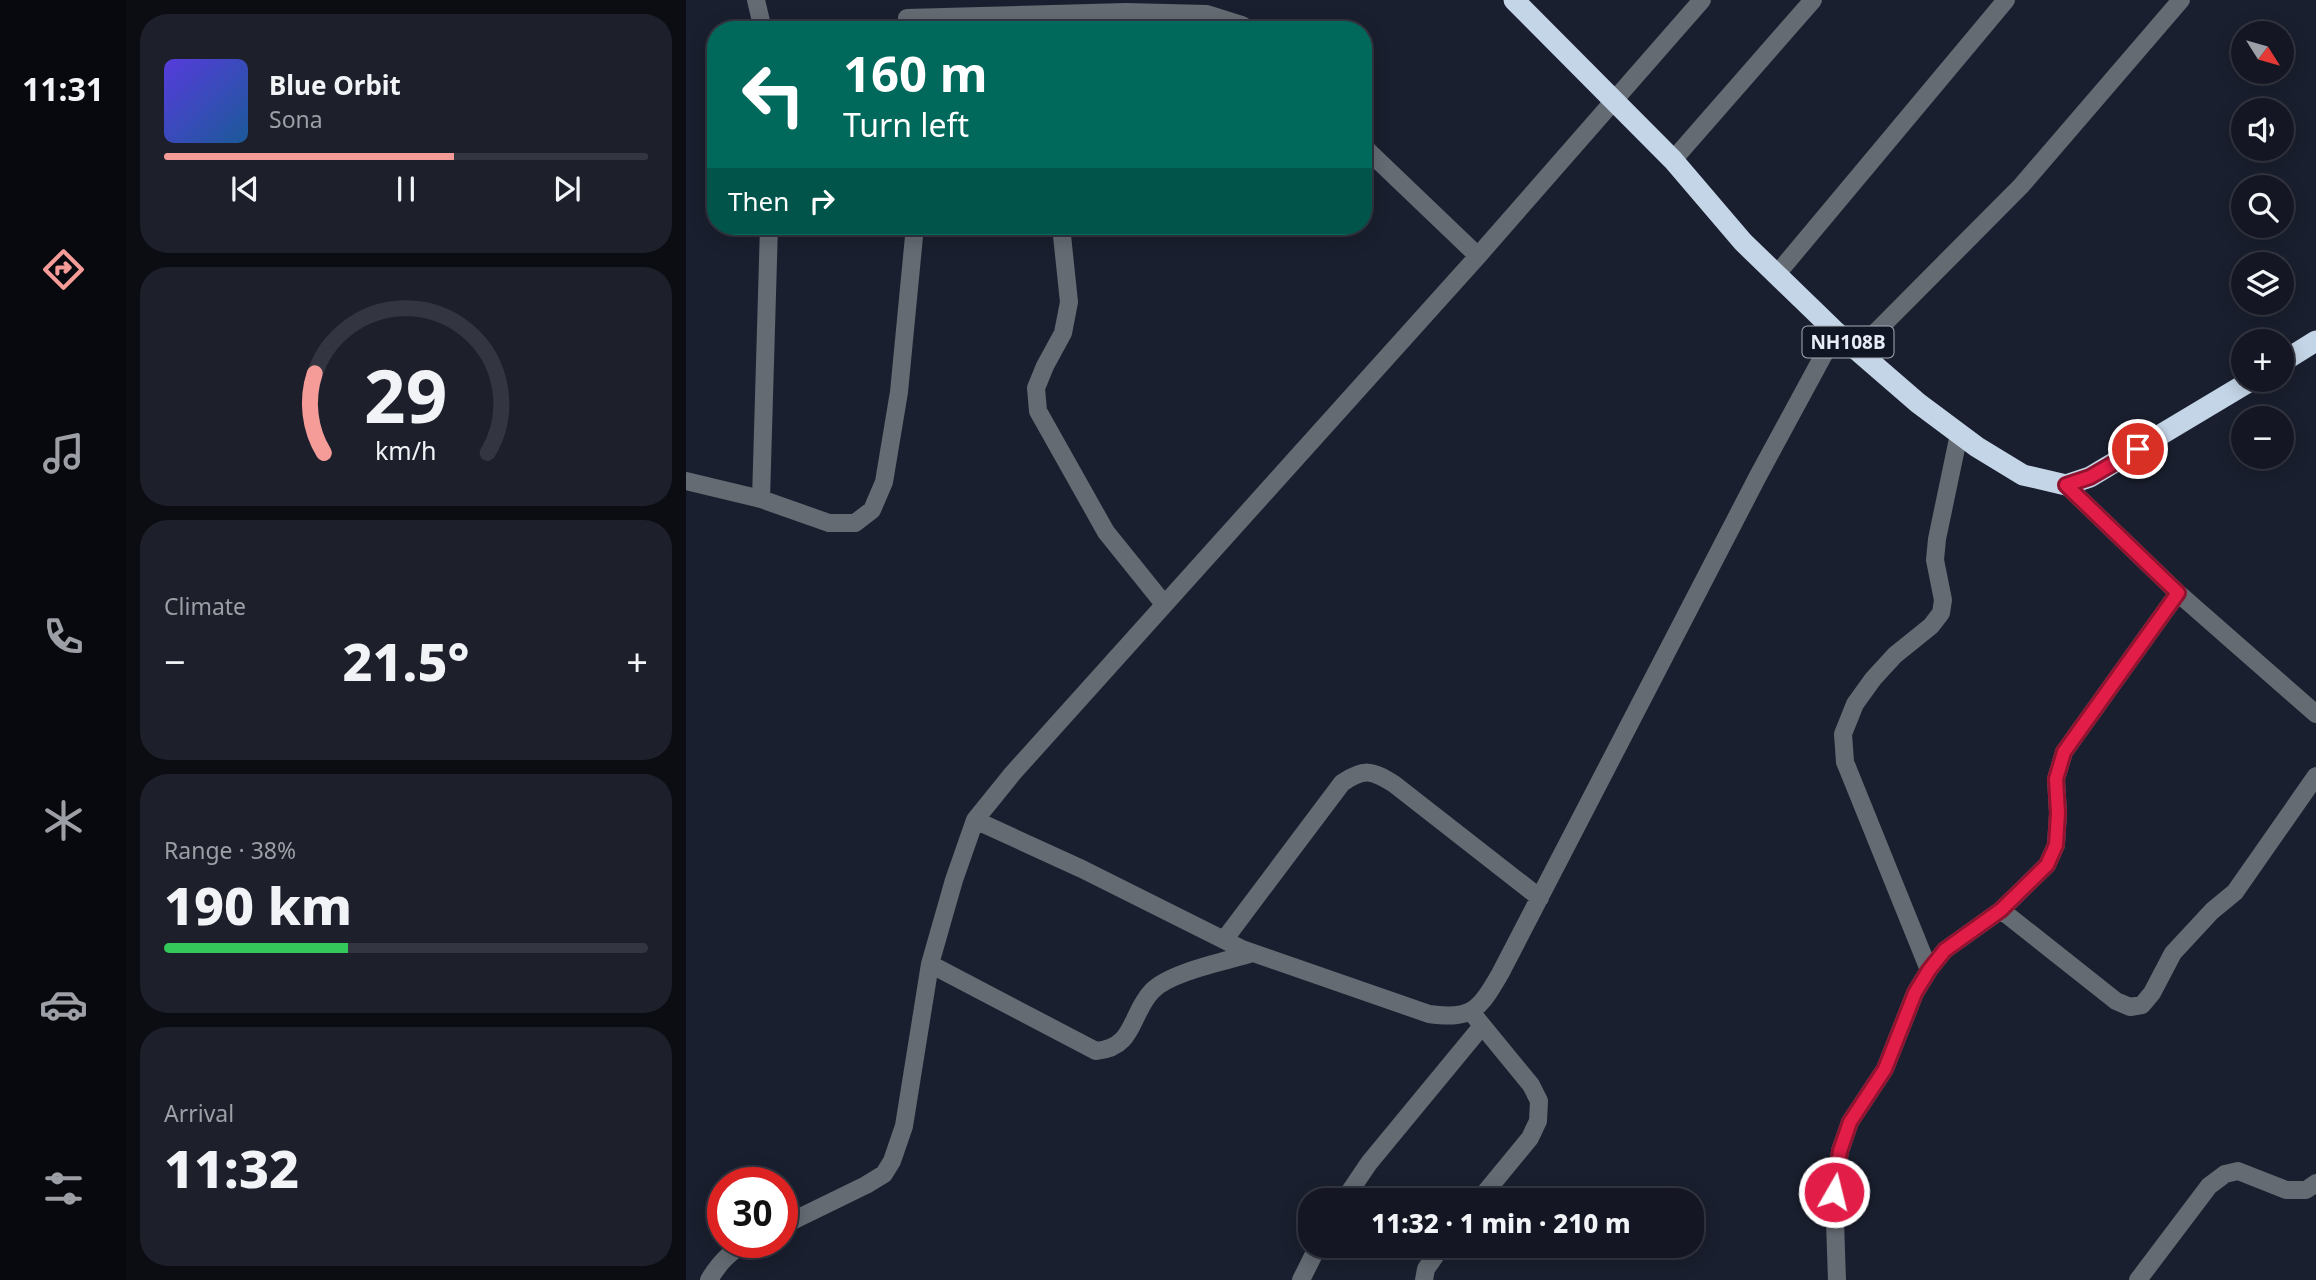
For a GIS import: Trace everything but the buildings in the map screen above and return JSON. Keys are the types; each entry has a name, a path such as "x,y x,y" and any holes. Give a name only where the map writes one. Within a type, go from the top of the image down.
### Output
{"highway":[{"name":"NH108B","path":"1514,0 1673,160 1744,242 1857,351 1959,434 2023,475 2066,485"},
{"path":"2294,355 2316,341"},
{"path":"2066,485 2090,477 2232,392"}],"street":[{"path":"756,0 761,21"},
{"path":"901,0 908,21"},
{"path":"798,1218 866,1185 884,1174 892,1161 904,1126 930,964 954,880 975,820 1013,773 1478,256 1702,0"},
{"path":"1673,160 1813,0"},
{"path":"1777,274 2007,0"},
{"path":"1857,351 2021,186 2181,0"},
{"path":"1045,21 1126,12 1207,15 1228,21"},
{"path":"1372,155 1478,256"},
{"path":"761,499 769,235"},
{"path":"686,481 761,499 829,523 855,523 872,510 884,482 899,392 914,235"},
{"path":"1062,235 1069,302 1063,333 1036,388 1038,411 1106,532 1164,604"},
{"path":"1352,1188 1477,1019 1758,476 1836,332"},
{"path":"1929,970 1845,762 1843,734 1855,704 1873,679 1895,655 1931,626 1941,613 1943,600 1935,560 1937,539 1959,434"},
{"path":"2066,485 2178,593 2316,714"},
{"path":"1837,1280 1834,1192 1840,1151 1850,1122 1885,1069 1915,993 1929,970 1945,950 2001,910 2047,865 2056,845 2056,779 2064,752 2178,593"},
{"path":"1224,940 1342,783 1357,773 1376,773 1394,784 1540,898"},
{"path":"2001,910 2116,1001 2130,1007 2142,1005 2152,993 2173,953 2212,911 2235,892 2316,776"},
{"path":"975,820 1253,953 1429,1014 1477,1019 1531,1085 1539,1101 1538,1121 1531,1138 1489,1188"},
{"path":"930,964 1096,1051 1110,1050 1119,1045 1152,990 1167,979 1253,953"},
{"path":"2138,1280 2209,1186 2225,1174 2238,1171 2286,1190 2306,1190 2316,1184"},
{"path":"709,1280 726,1258"},
{"path":"1301,1280 1312,1258"},
{"path":"1424,1280 1426,1269 1433,1258"}],"route":[{"path":"1834,1192 1840,1151 1850,1122 1885,1069 1915,993 1945,950 2001,910 2047,865 2056,845 2056,779 2064,752 2178,593 2066,485 2090,477 2138,449"}]}
